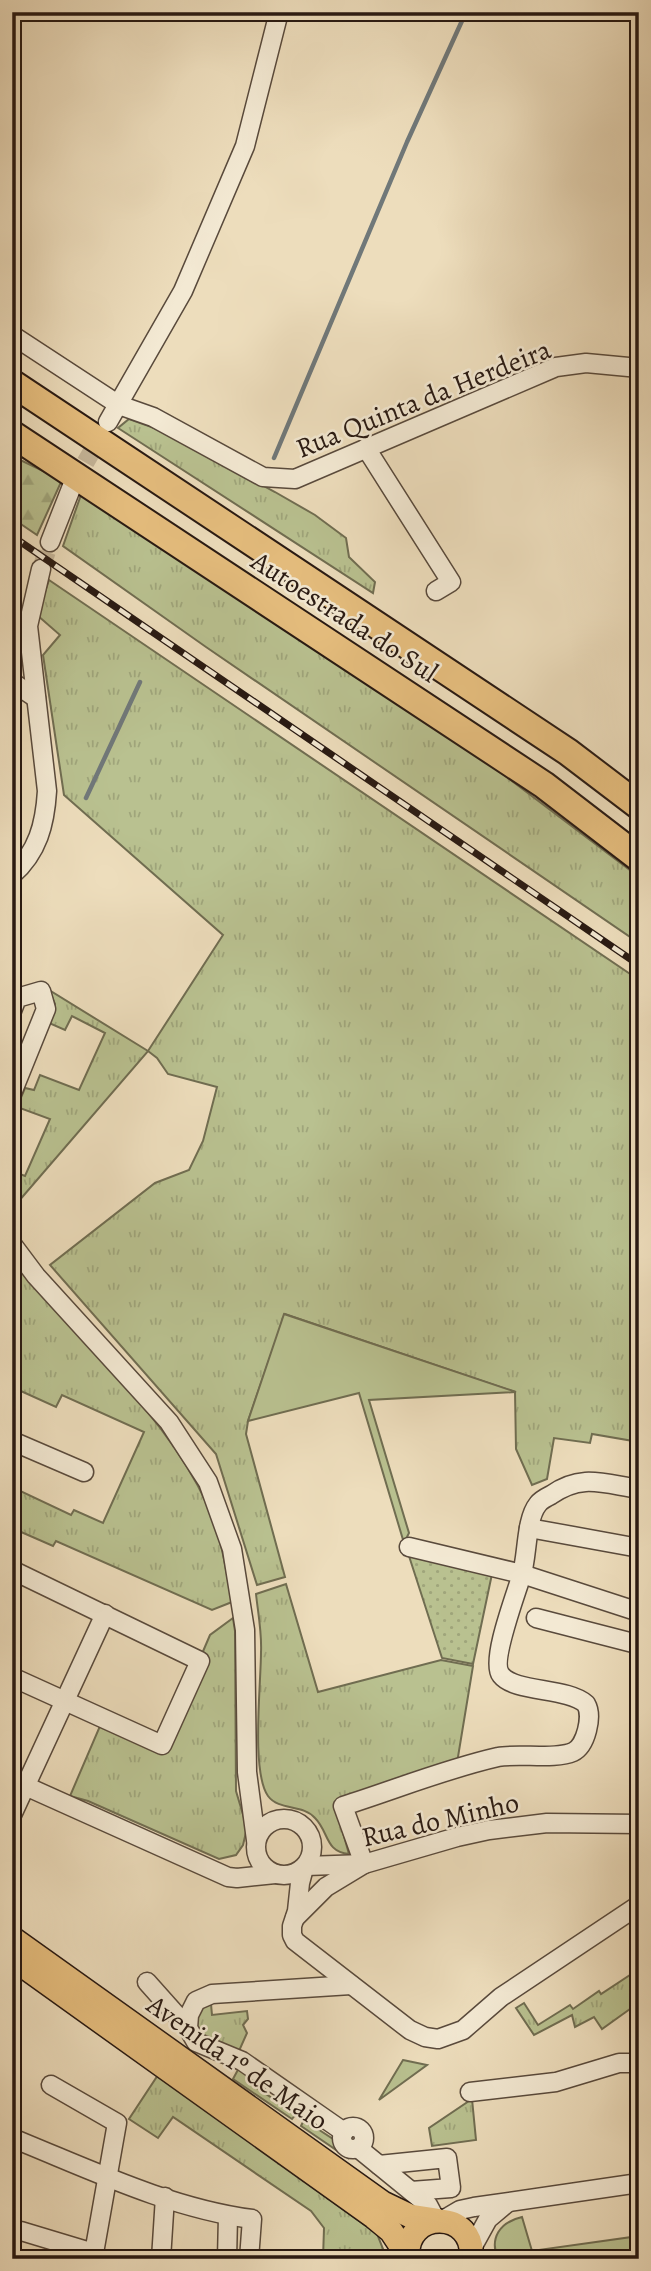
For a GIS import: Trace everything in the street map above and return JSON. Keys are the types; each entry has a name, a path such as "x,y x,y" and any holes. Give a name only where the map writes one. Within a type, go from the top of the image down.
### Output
{"highway":[{"name":"Autoestrada do Sul","path":"12,383 557,744 639,806"},
{"name":"Autoestrada do Sul","path":"12,433 544,785 639,858"}],"main road":[{"name":"Avenida 1º de Maio","path":"12,1938 383,2203 410,2216 440,2220"},
{"name":"Avenida 1º de Maio","path":"12,1958 374,2217 391,2231 407,2257"},
{"path":"407,2257 410,2239 415,2232 421,2226 440,2220 459,2227 470,2240 472,2256"}],"street":[{"path":"108,422 183,291 245,146 279,12"},
{"name":"Rua Quinta da Herdeira","path":"12,335 119,404 153,417 263,477 295,479 556,367 586,363 639,368"},
{"path":"366,448 451,582 436,591"},
{"path":"50,542 72,486"},
{"path":"12,875 36,847 46,811 47,791 28,626 41,569"},
{"path":"12,682 36,698"},
{"path":"12,1011 18,998 41,991 46,1009 12,1093"},
{"path":"12,1244 36,1276 169,1422 208,1482 232,1549 245,1630 247,1772 256,1844 263,1866 287,1885 296,1909"},
{"path":"12,1441 84,1472"},
{"path":"296,1909 364,1864 343,1806 500,1757 565,1754 577,1750 582,1744 589,1715 586,1704 576,1698 508,1681 502,1677 498,1668 502,1638 523,1574 529,1528 538,1504 560,1489 581,1480 639,1489"},
{"path":"529,1528 639,1548"},
{"path":"408,1546 523,1574 639,1612"},
{"path":"12,1570 200,1661 163,1745 12,1677"},
{"path":"12,1815 19,1783 64,1701 105,1614"},
{"path":"536,1618 637,1644 639,1639"},
{"path":"19,1783 228,1877 291,1875 305,1867"},
{"path":"250,1788 259,1803 304,1826 312,1840 312,1853 305,1867 296,1909 292,1935 295,1941 418,2034 431,2038 444,2038 463,2029 501,1997 639,1905"},
{"path":"215,1871 228,1871 238,1867 246,1861 263,1828 283,1818 290,1819"},
{"name":"Rua do Minho","path":"305,1867 364,1864 489,1830 547,1823 639,1824"},
{"name":"Rua do Minho","path":"312,1840 323,1854 337,1864"},
{"path":"147,1982 188,2028 196,2042 242,2061 266,2075 344,2132 342,2138 345,2145 351,2149 358,2148 428,2205 440,2220 460,2210 639,2183"},
{"path":"188,2028 189,2015 197,2001 212,1994 351,1984"},
{"path":"470,2092 556,2082 619,2063 639,2063"},
{"path":"21,2231 94,2253 117,2123 51,2085"},
{"path":"12,2138 165,2197 228,2216 252,2220 249,2259"},
{"path":"379,2165 447,2158 451,2188 411,2191"},
{"path":"160,2259 165,2197"},
{"path":"472,2256 488,2220 505,2203"},
{"path":"226,2259 228,2216"}],"green space":[{"path":"129,419 160,430 315,515 346,538 349,557 375,582 373,593 118,428"},
{"path":"12,456 62,480 37,535 12,518"},
{"path":"82,492 467,747 639,877 639,943 63,546"},
{"path":"49,580 639,980 639,1442 592,1434 590,1443 554,1438 547,1479 532,1485 516,1449 515,1392 285,1314 248,1421 246,1434 285,1577 257,1585 216,1454 50,1265 155,1183 189,1170 203,1141 217,1087 168,1074 157,1058 148,1051 223,935 64,795 43,655 60,635 37,615"},
{"path":"49,990 148,1051 12,1209 12,1171 25,1176 50,1119 17,1107 25,1088 34,1090 40,1075 79,1090 105,1033 72,1016 65,1030 49,1023 55,1004"},
{"path":"12,1257 133,1394 186,1465 207,1504 216,1528 232,1602 212,1610 56,1541 53,1546 12,1528 12,1487 71,1515 74,1510 103,1523 144,1432 62,1395 56,1407 12,1387"},
{"path":"284,1314 516,1392 369,1400 409,1533 404,1543 359,1393 248,1421"},
{"path":"408,1553 492,1574 473,1664 442,1658"},
{"path":"286,1584 318,1692 441,1660 473,1666 456,1769 336,1808 349,1854 336,1850 331,1845 319,1823 310,1814 273,1801 263,1784 258,1748 261,1638 256,1594"},
{"path":"233,1618 236,1791 247,1828 243,1845 236,1855 219,1859 88,1801 70,1796 103,1719 163,1745 210,1635"},
{"path":"639,1969 639,2009 634,2013 630,2009 602,2029 594,2017 575,2027 572,2015 534,2035 516,2008 524,2003 538,2025 570,2005 573,2009 599,1991 601,1994"},
{"path":"211,2004 212,2015 247,2011 248,2019 243,2025 247,2033 239,2051 201,2034 195,2022 202,2008"},
{"path":"403,2060 427,2065 379,2100"},
{"path":"240,2066 256,2076 251,2084 296,2114 292,2119 233,2079"},
{"path":"158,2075 377,2234 387,2259 323,2259 324,2228 311,2211 173,2117 158,2138 129,2119"},
{"path":"472,2099 476,2140 432,2146 429,2128"},
{"path":"304,2120 336,2141 342,2150 349,2154 348,2158 301,2126"},
{"path":"522,2217 532,2251 639,2236 639,2259 498,2259 495,2244 498,2232 514,2219"}],"waterway":[{"path":"274,458 407,142 466,12"},
{"path":"86,798 140,682"}],"tunnel":[{"path":"72,486 103,432"},
{"path":"41,569 50,542"}],"railway":[{"path":"12,536 639,965"}]}
